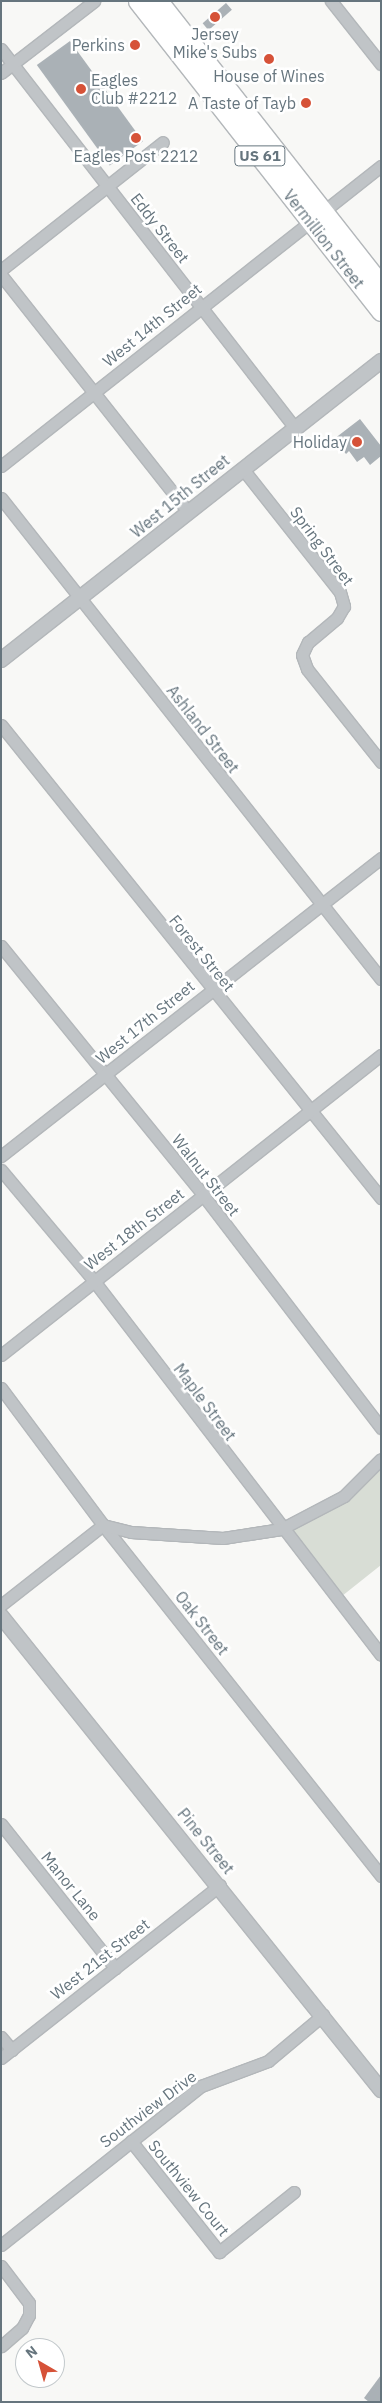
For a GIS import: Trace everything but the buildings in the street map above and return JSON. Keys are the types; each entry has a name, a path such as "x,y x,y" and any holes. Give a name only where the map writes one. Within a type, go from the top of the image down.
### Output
{"highway":[{"name":"Vermillion Street","path":"138,1 317,215 381,285"},
{"name":"Vermillion Street","path":"158,1 317,215 381,311"}],"street":[{"path":"1,73 94,1"},
{"path":"332,1 381,64"},
{"name":"Eddy Street","path":"1,49 294,427"},
{"path":"1,270 163,142"},
{"name":"West 14th Street","path":"1,466 201,306 381,166"},
{"path":"1,275 188,512"},
{"name":"West 15th Street","path":"1,660 294,427 381,361"},
{"name":"Spring Street","path":"242,468 340,592 344,606 337,618 308,642 302,655 307,669 381,762"},
{"name":"Ashland Street","path":"1,498 320,905 381,979"},
{"name":"Forest Street","path":"1,725 211,990 312,1110 381,1198"},
{"name":"West 17th Street","path":"1,1156 381,858"},
{"name":"Walnut Street","path":"1,946 203,1196 381,1428"},
{"name":"West 18th Street","path":"1,1354 381,1054"},
{"name":"Maple Street","path":"1,1170 94,1281 281,1529 381,1655"},
{"name":"Oak Street","path":"1,1388 103,1525 381,1876"},
{"path":"1,1605 103,1525 131,1532 223,1538 281,1529 338,1500 381,1459"},
{"name":"Pine Street","path":"1,1616 220,1885 381,2090"},
{"name":"Manor Lane","path":"1,1824 116,1968"},
{"name":"West 21st Street","path":"1,2058 220,1885"},
{"name":"Southview Drive","path":"1,2245 201,2086 268,2061 323,2016"},
{"path":"1,2037 12,2050"},
{"name":"Southview Court","path":"131,2141 219,2252 294,2192"},
{"path":"1,2266 29,2303 29,2315 22,2328 1,2346"}],"shaded area":[{"path":"381,1459 381,1565 337,1600 281,1529 327,1507"}],"place":[{"name":"Jersey Mike's Subs","path":"215,17"},
{"name":"Perkins","path":"135,45"},
{"name":"House of Wines","path":"269,59"},
{"name":"Eagles Club #2212","path":"81,89"},
{"name":"A Taste of Tayb","path":"306,103"},
{"name":"Eagles Post 2212","path":"136,138"},
{"name":"Holiday","path":"357,442"}]}
